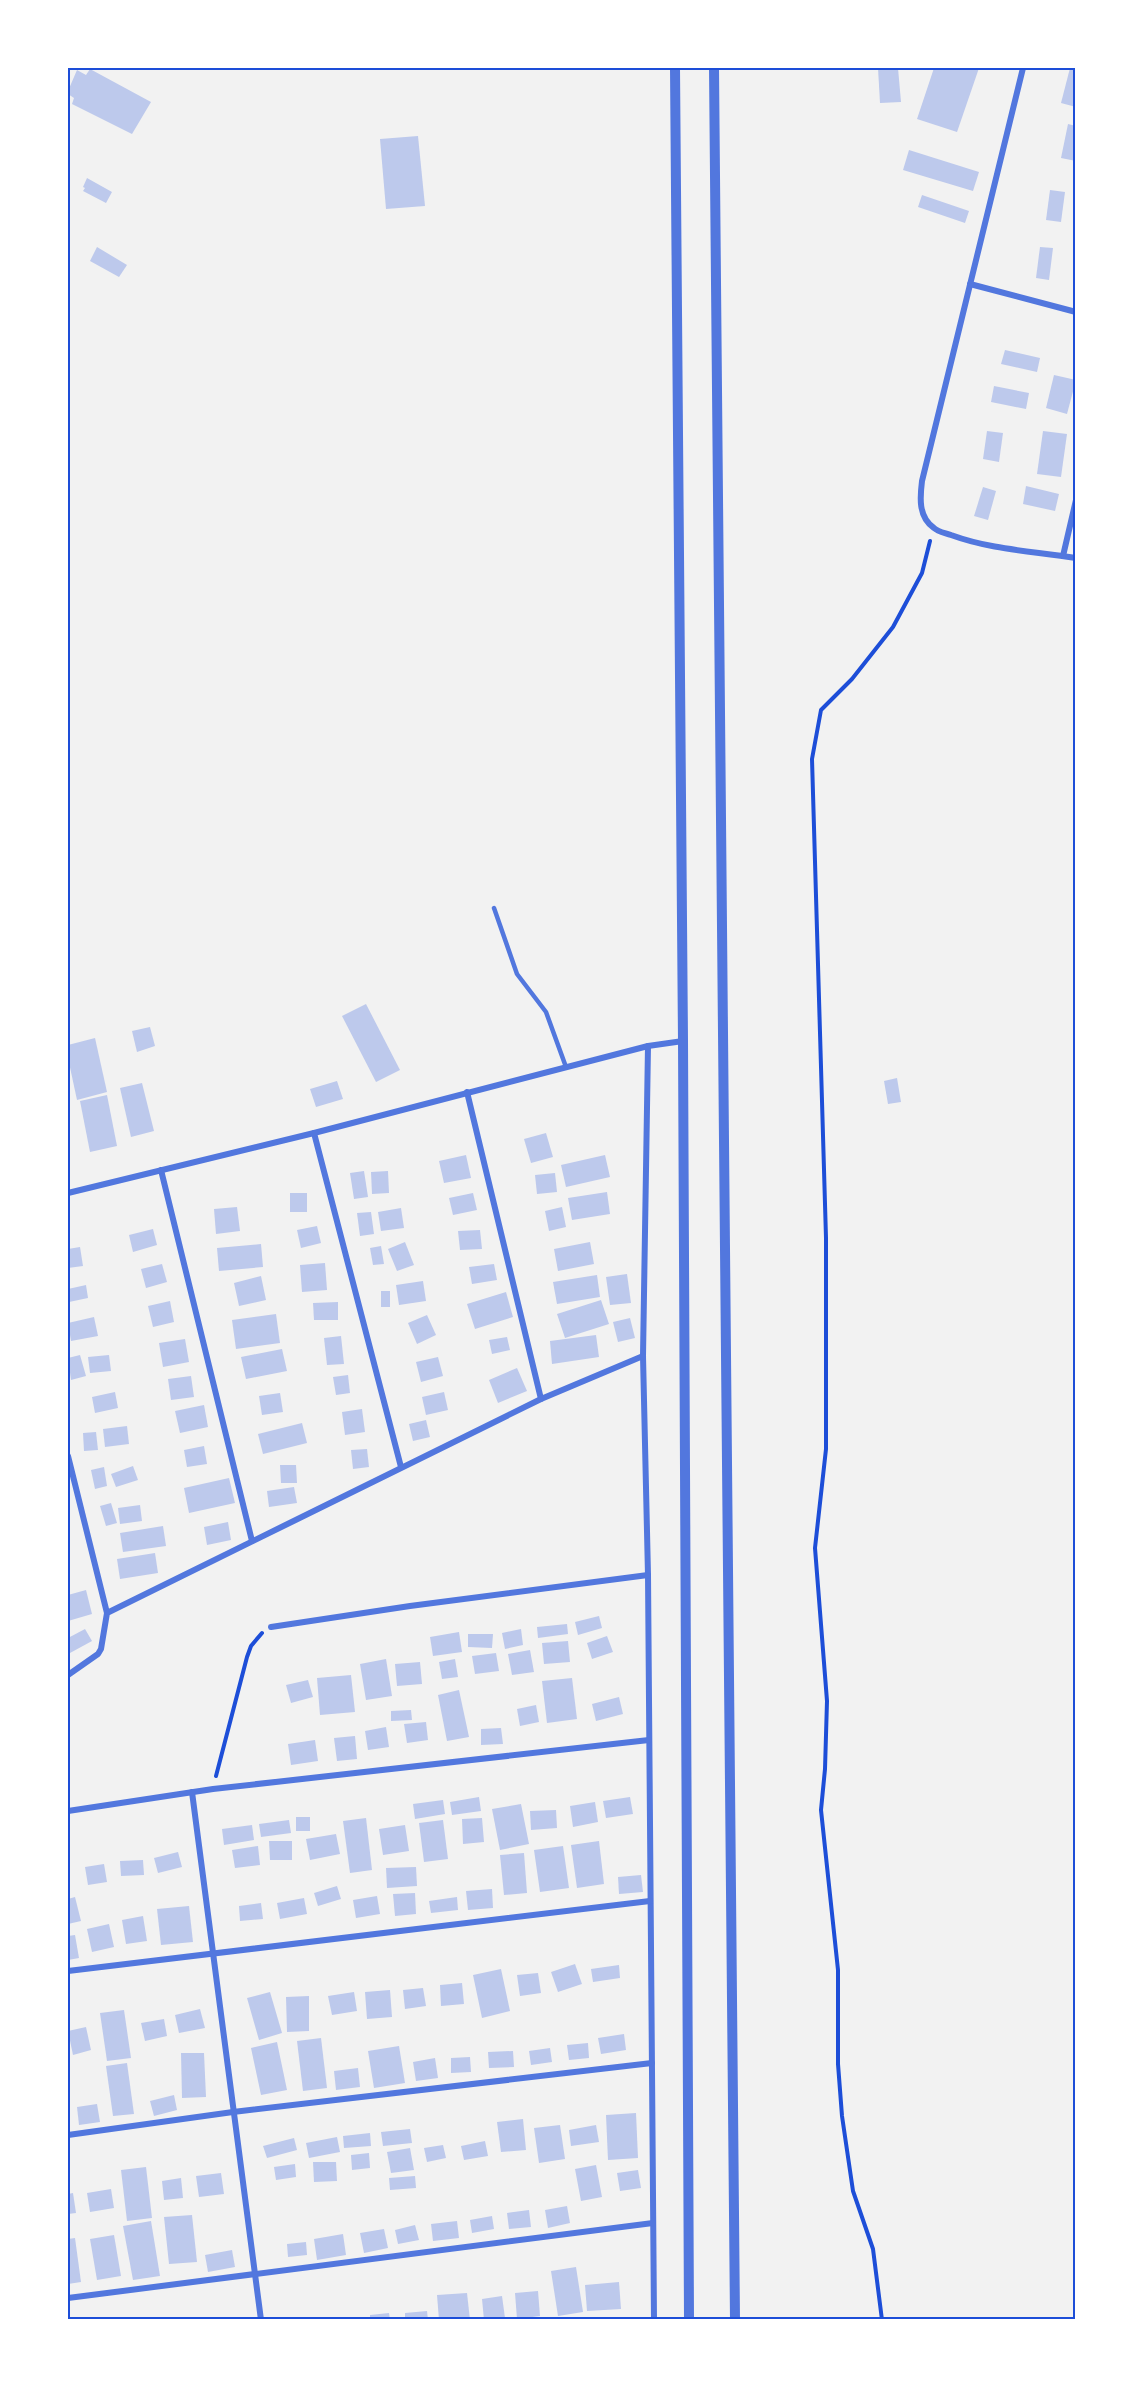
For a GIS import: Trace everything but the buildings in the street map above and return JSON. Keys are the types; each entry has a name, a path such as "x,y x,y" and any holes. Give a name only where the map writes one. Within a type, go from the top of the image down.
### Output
{"street":[{"path":"675,68 683,1041 689,2319"},
{"path":"714,68 735,2319"},
{"path":"1023,68 922,481 920,498 923,515 934,528 972,543 1076,558"},
{"path":"970,284 1076,312"},
{"path":"1063,556 1076,500"},
{"path":"68,1193 314,1133 648,1046 683,1041"},
{"path":"648,1046 643,1356 648,1575 654,2319"},
{"path":"467,1092 541,1399"},
{"path":"314,1133 401,1467"},
{"path":"161,1170 252,1540"},
{"path":"107,1613 541,1399 643,1356"},
{"path":"68,1456 107,1613 101,1649 98,1654 68,1675"},
{"path":"271,1627 410,1606 648,1575"},
{"path":"68,1811 213,1789 649,1740"},
{"path":"192,1792 261,2319"},
{"path":"68,1971 650,1902"},
{"path":"68,2135 233,2112 652,2063"},
{"path":"68,2298 653,2223"}],"lane":[{"path":"494,908 517,974 546,1012 566,1067"}],"path":[{"path":"882,2319 873,2248 853,2191 842,2116 838,2064 838,1970 821,1810 827,1701 816,1548 826,1449 826,1248 812,759 821,711 852,679 892,627 922,573 934,528"},
{"path":"213,1789 247,1657 251,1646 262,1632 271,1627"}]}
